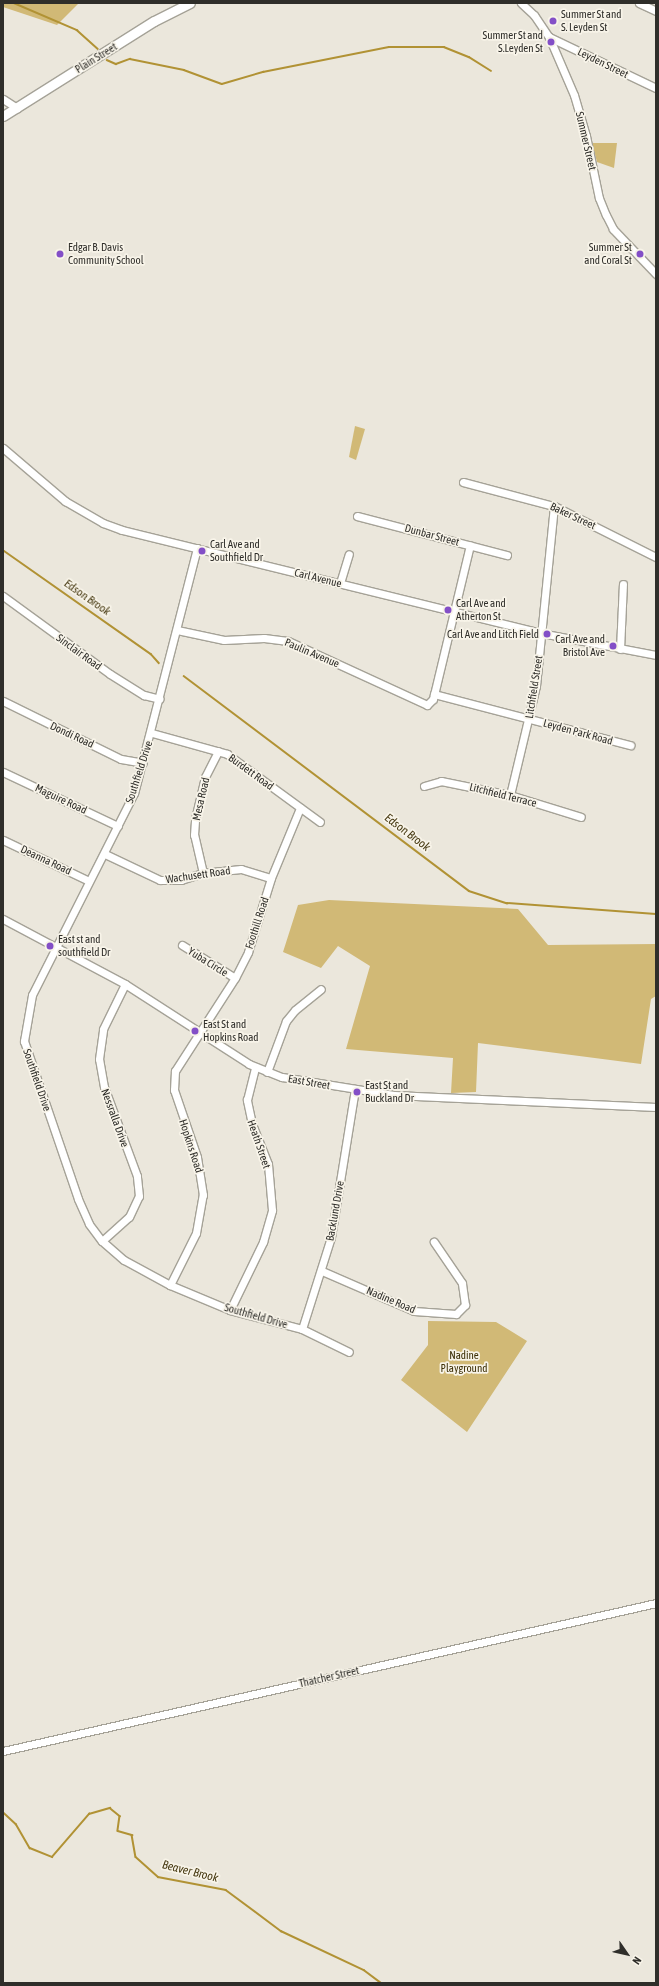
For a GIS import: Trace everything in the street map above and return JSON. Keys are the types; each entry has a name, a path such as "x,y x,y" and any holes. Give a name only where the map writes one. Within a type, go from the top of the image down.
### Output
{"main road":[{"name":"Plain Street","path":"3,116 163,16 190,3"}],"street":[{"name":"Summer Street","path":"521,3 534,16 549,37 574,95 586,136 599,198 606,215 613,229 656,274"},
{"path":"639,3 656,11"},
{"name":"Leyden Street","path":"549,37 656,88"},
{"path":"3,99 17,108"},
{"name":"Carl Avenue","path":"3,448 65,501 98,520 133,533 541,633 656,655"},
{"name":"Baker Street","path":"463,482 554,506 656,557"},
{"name":"Litchfield Street","path":"510,795 530,719 541,633 554,506"},
{"name":"Dunbar Street","path":"357,516 507,555"},
{"path":"434,694 470,545"},
{"name":"Southfield Drive","path":"197,548 152,733 134,793 105,854 56,946 32,995 24,1040 78,1199 89,1224 102,1241 124,1260 170,1285 230,1310 302,1329 349,1352"},
{"path":"340,583 349,554"},
{"path":"620,649 623,584"},
{"name":"Sinclair Road","path":"3,596 110,674 144,695 160,699"},
{"name":"Paulin Avenue","path":"177,630 224,640 264,638 288,641 423,704 431,702 434,694"},
{"name":"Leyden Park Road","path":"434,694 630,745"},
{"name":"Dondi Road","path":"3,701 121,758 143,763"},
{"name":"Burdett Road","path":"152,733 227,754 320,822"},
{"name":"Mesa Road","path":"203,873 194,835 195,819 205,777 218,751"},
{"name":"Maguire Road","path":"3,772 118,826"},
{"name":"Litchfield Terrace","path":"424,786 441,781 510,795 581,817"},
{"name":"Foothill Road","path":"200,1031 235,978 248,952 271,878 300,808"},
{"name":"Deanna Road","path":"3,840 90,881"},
{"name":"Wachusett Road","path":"105,854 160,880 181,880 203,873 241,869 271,878"},
{"name":"East Street","path":"3,919 125,984 255,1067 267,1072 299,1081 355,1089 461,1099 656,1107"},
{"name":"Yuba Circle","path":"182,945 235,978"},
{"name":"Nessralla Drive","path":"102,1241 129,1217 138,1196 137,1176 104,1087 98,1059 103,1029 125,984"},
{"path":"267,1072 286,1021 294,1010 321,989"},
{"name":"Hopkins Road","path":"170,1285 196,1233 202,1210 203,1188 200,1167 178,1105 173,1082 177,1066 200,1031"},
{"name":"Heath Street","path":"230,1310 263,1242 272,1210 268,1164 252,1124 247,1100 255,1067"},
{"name":"Backlund Drive","path":"302,1329 322,1271 331,1237 355,1089"},
{"name":"Nadine Road","path":"322,1271 420,1313 452,1314 462,1310 466,1302 462,1283 434,1242"},
{"name":"Thatcher Street","path":"3,1751 656,1603"}],"green space":[{"path":"3,3 79,3 57,25 3,7"},
{"path":"592,143 617,143 614,168 597,162"},
{"path":"355,426 365,429 356,460 349,457"},
{"path":"329,900 518,909 548,945 656,944 656,996 651,999 641,1064 478,1043 476,1092 451,1093 453,1058 346,1049 370,966 338,946 321,968 283,952 298,905"},
{"name":"Nadine Playground","path":"428,1321 496,1322 527,1341 467,1432 401,1380 428,1345"}],"waterway":[{"path":"14,3 77,30 98,49"},
{"path":"107,60 116,64 130,59 184,70 222,84 263,72 389,47 444,47 469,57 491,71"},
{"name":"Edson Brook","path":"3,550 151,654 159,663"},
{"name":"Edson Brook","path":"184,676 469,891 507,903 656,914"},
{"name":"Beaver Brook","path":"3,1812 16,1824 30,1848 52,1857 89,1814 110,1808 120,1816 118,1831 132,1835 136,1857 158,1877 226,1890 281,1931 364,1970 381,1983"}],"place":[{"name":"Summer St and S. Leyden St","path":"553,21"},
{"name":"Summer St and S.Leyden St","path":"551,42"},
{"name":"Edgar B. Davis Community School","path":"60,254"},
{"name":"Summer St and Coral St","path":"640,254"},
{"name":"Carl Ave and Southfield Dr","path":"202,551"},
{"name":"Carl Ave and Atherton St","path":"448,610"},
{"name":"Carl Ave and Litch Field","path":"547,634"},
{"name":"Carl Ave and Bristol Ave","path":"613,646"},
{"name":"East st and southfield Dr","path":"50,946"},
{"name":"East St and Hopkins Road","path":"195,1031"},
{"name":"East St and Buckland Dr","path":"357,1092"}]}
